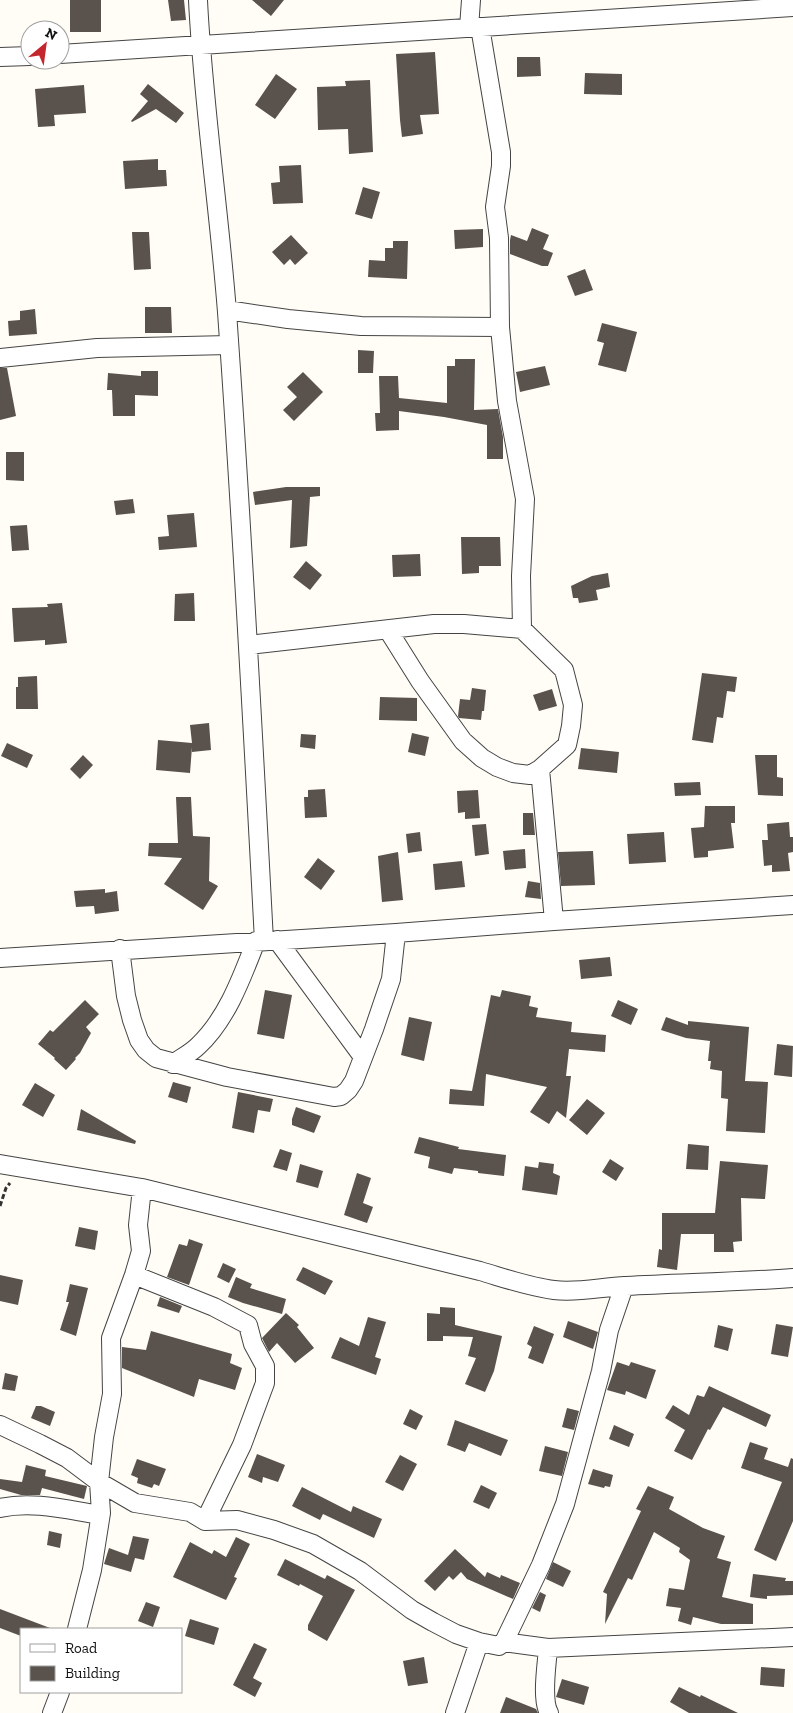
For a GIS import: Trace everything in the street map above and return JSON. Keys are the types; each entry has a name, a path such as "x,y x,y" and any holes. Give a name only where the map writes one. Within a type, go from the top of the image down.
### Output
{"street":[{"path":"172,1064 197,1048 217,1024 265,941 249,644 229,345 200,46 198,0"},
{"path":"471,0 474,28 501,152 500,178 495,207 499,238 500,327 507,401 525,499 521,576 522,629"},
{"path":"70,53 793,7"},
{"path":"0,57 20,56"},
{"path":"226,310 288,319 361,326 500,327"},
{"path":"0,358 97,348 229,345"},
{"path":"249,644 434,624 464,624 522,629 564,670 573,705 567,745 540,769 530,775 513,773 497,767 482,758 463,740 420,682 388,630"},
{"path":"540,769 554,921"},
{"path":"0,958 793,905"},
{"path":"120,949 126,996 132,1020 139,1040 146,1050 156,1058 172,1064 227,1077 334,1097 341,1096 348,1090 363,1057 391,979 396,933"},
{"path":"265,941 363,1057"},
{"path":"0,1164 142,1188 534,1286 575,1292 624,1286 793,1278"},
{"path":"77,1628 92,1570 101,1513 99,1482 104,1437 112,1394 111,1338 141,1251 138,1225 142,1188"},
{"path":"134,1275 214,1307 248,1325 253,1344 265,1366 265,1383 242,1445 206,1521"},
{"path":"0,1425 67,1458 99,1482 135,1503 190,1512 206,1521 237,1520 274,1530 313,1544 360,1571 412,1610 433,1622 456,1634 479,1642 499,1646 504,1642 541,1565 566,1504 610,1330 624,1286"},
{"path":"0,1508 30,1505 95,1514 101,1513"},
{"path":"504,1642 548,1648 793,1637"},
{"path":"455,1713 479,1642"},
{"path":"548,1648 546,1707 549,1713"},
{"path":"52,1713 60,1693"}],"path":[{"path":"0,1206 6,1188 22,1169"}],"building":[{"path":"70,0 101,0 101,32 70,32"},
{"path":"168,0 184,0 186,20 171,21"},
{"path":"252,0 284,0 271,16"},
{"path":"435,52 439,114 420,115 423,134 402,137 396,54"},
{"path":"517,57 540,57 541,76 517,77"},
{"path":"585,73 622,74 622,95 584,94"},
{"path":"276,74 297,89 275,119 255,105"},
{"path":"370,80 373,152 349,154 348,129 318,130 317,87 346,86 345,81"},
{"path":"148,84 184,113 176,123 156,109 131,121 148,101 140,94"},
{"path":"84,85 86,113 54,115 55,126 38,127 35,89"},
{"path":"158,159 158,170 166,170 167,186 125,189 123,161"},
{"path":"301,165 303,203 273,204 271,183 280,182 279,166"},
{"path":"363,187 380,192 372,219 355,214"},
{"path":"532,228 549,235 543,249 553,253 548,266 542,266 510,254 511,235 527,241"},
{"path":"483,229 483,247 455,249 454,230"},
{"path":"132,232 149,232 151,269 134,270"},
{"path":"291,235 308,253 295,265 290,259 284,265 272,252"},
{"path":"393,241 408,241 407,279 368,277 369,260 385,261 385,248 393,248"},
{"path":"585,269 593,290 575,296 567,276"},
{"path":"145,307 171,307 172,333 145,333"},
{"path":"35,309 37,334 9,336 8,321 20,320 20,311"},
{"path":"602,323 637,332 626,372 598,365 604,343 597,341"},
{"path":"358,350 374,351 373,373 358,373"},
{"path":"455,359 475,359 474,410 498,409 503,437 503,459 487,459 487,425 399,411 399,430 376,431 375,413 380,413 379,376 398,376 399,398 447,403 447,366 455,366"},
{"path":"545,366 550,385 520,392 516,372"},
{"path":"0,368 7,368 16,416 0,420"},
{"path":"141,371 158,371 158,396 135,395 135,416 113,416 112,390 107,390 108,373 141,376"},
{"path":"303,372 323,392 294,421 283,410 297,397 287,387"},
{"path":"6,452 24,452 24,481 6,480"},
{"path":"286,487 320,487 320,496 310,497 307,546 290,548 292,500 255,505 253,492"},
{"path":"133,499 135,513 116,515 114,501"},
{"path":"194,513 197,547 159,550 158,537 169,536 167,515"},
{"path":"27,525 29,550 12,551 10,526"},
{"path":"461,537 500,537 501,566 479,566 479,573 462,574"},
{"path":"420,554 421,576 393,577 392,555"},
{"path":"306,561 322,575 310,590 293,577"},
{"path":"608,573 610,587 596,590 598,600 579,603 578,598 573,598 571,586 592,576"},
{"path":"194,593 195,621 174,621 175,594"},
{"path":"62,603 67,643 45,645 45,640 14,642 12,608 48,607 47,604"},
{"path":"702,673 737,677 735,692 727,691 723,718 717,717 713,743 692,740"},
{"path":"37,676 38,709 16,709 18,677"},
{"path":"472,688 486,690 481,720 459,718 458,716 460,699 470,700"},
{"path":"552,689 557,706 539,711 533,695"},
{"path":"380,697 417,698 417,721 379,720"},
{"path":"209,723 211,750 192,752 192,747 190,773 156,770 158,740 192,743 190,725"},
{"path":"412,733 429,737 425,756 408,752"},
{"path":"301,734 316,735 315,749 300,747"},
{"path":"7,743 33,755 27,768 1,756"},
{"path":"581,748 619,752 617,773 578,769"},
{"path":"83,755 93,765 80,779 70,769"},
{"path":"755,755 777,755 777,777 783,778 783,796 758,795"},
{"path":"700,782 701,795 675,796 674,783"},
{"path":"325,789 327,817 305,818 304,797 308,797 308,790"},
{"path":"478,790 480,818 465,819 465,812 458,813 457,791"},
{"path":"176,797 191,797 193,836 210,837 209,881 218,886 203,910 164,884 182,858 148,856 149,843 178,843"},
{"path":"705,806 735,806 735,823 731,823 734,848 708,851 708,857 694,858 691,828 704,827"},
{"path":"523,813 533,813 535,835 523,835"},
{"path":"789,822 790,837 793,837 793,852 788,853 790,871 772,872 772,865 764,866 762,840 768,840 767,824"},
{"path":"486,824 489,854 475,856 472,825"},
{"path":"420,832 422,851 408,853 406,834"},
{"path":"664,832 666,862 629,864 627,834"},
{"path":"525,849 526,868 505,870 503,851"},
{"path":"593,851 595,885 561,886 558,852"},
{"path":"398,852 403,900 382,902 378,856"},
{"path":"318,858 335,871 321,890 304,877"},
{"path":"462,861 465,887 435,890 433,864"},
{"path":"528,881 540,883 541,899 525,897"},
{"path":"105,889 105,893 117,891 119,911 95,914 94,906 76,907 74,891"},
{"path":"610,957 612,976 581,979 579,960"},
{"path":"265,990 292,995 284,1039 257,1034"},
{"path":"502,990 531,996 529,1006 538,1008 536,1017 572,1022 571,1032 606,1035 605,1052 569,1049 566,1076 571,1076 566,1118 557,1111 549,1124 530,1112 547,1087 486,1074 484,1106 449,1104 450,1089 472,1091 491,995 500,997"},
{"path":"85,1000 99,1014 86,1027 91,1033 76,1059 66,1070 38,1044 50,1030 53,1032"},
{"path":"618,1000 638,1009 631,1025 611,1016"},
{"path":"409,1017 432,1022 424,1061 401,1055"},
{"path":"666,1017 688,1025 688,1021 749,1027 745,1081 768,1082 765,1133 726,1131 728,1099 721,1098 722,1071 710,1069 711,1061 708,1061 710,1041 686,1038 661,1030"},
{"path":"777,1044 793,1046 792,1077 774,1075"},
{"path":"173,1082 191,1087 187,1103 168,1097"},
{"path":"35,1083 55,1095 43,1117 22,1105"},
{"path":"238,1092 273,1099 270,1112 258,1110 254,1133 232,1128"},
{"path":"587,1099 605,1113 587,1135 569,1120"},
{"path":"296,1107 321,1116 314,1133 292,1125"},
{"path":"81,1109 136,1141 135,1144 77,1130"},
{"path":"419,1137 459,1147 458,1149 506,1155 504,1176 454,1168 452,1174 428,1168 430,1157 414,1153"},
{"path":"688,1144 709,1146 708,1170 686,1169"},
{"path":"280,1149 292,1153 287,1171 273,1167"},
{"path":"610,1159 624,1168 616,1181 602,1172"},
{"path":"720,1161 768,1165 765,1199 741,1198 742,1241 733,1242 734,1252 714,1252 714,1234 681,1234 677,1270 657,1267 659,1249 662,1250 662,1213 715,1213"},
{"path":"539,1162 554,1164 553,1173 560,1176 557,1195 522,1190 525,1166 538,1168"},
{"path":"300,1164 323,1171 318,1188 296,1182"},
{"path":"357,1173 371,1178 363,1203 373,1207 367,1223 344,1215"},
{"path":"79,1227 98,1231 95,1250 75,1246"},
{"path":"189,1239 203,1244 189,1285 167,1277 179,1244 187,1246"},
{"path":"223,1263 236,1269 229,1283 217,1277"},
{"path":"303,1267 333,1281 325,1295 296,1280"},
{"path":"0,1275 23,1280 18,1305 0,1301"},
{"path":"236,1277 252,1284 250,1288 286,1299 282,1314 228,1297"},
{"path":"70,1284 88,1288 76,1336 60,1330 69,1302 66,1302"},
{"path":"160,1297 182,1306 179,1313 157,1306"},
{"path":"440,1307 455,1308 455,1325 502,1336 494,1371 485,1392 465,1384 476,1358 468,1356 473,1337 443,1336 443,1341 427,1341 427,1313 440,1314"},
{"path":"286,1313 299,1325 297,1327 314,1348 295,1363 277,1343 269,1352 262,1338"},
{"path":"368,1317 386,1322 375,1357 381,1359 376,1375 331,1358 340,1337 359,1346"},
{"path":"568,1321 598,1332 593,1349 563,1337"},
{"path":"776,1324 793,1327 788,1357 771,1354"},
{"path":"718,1325 733,1329 728,1351 714,1347"},
{"path":"534,1326 554,1334 543,1364 528,1358 532,1347 527,1344"},
{"path":"151,1331 232,1354 230,1363 242,1368 235,1390 199,1379 194,1397 122,1368 122,1347 146,1350"},
{"path":"617,1362 629,1366 631,1362 656,1370 646,1399 626,1391 625,1395 607,1390"},
{"path":"5,1373 18,1376 15,1391 2,1389"},
{"path":"709,1386 771,1415 766,1427 723,1407 710,1430 708,1429 692,1460 674,1451 685,1430 665,1418 673,1405 689,1415 697,1395 704,1397"},
{"path":"36,1406 41,1406 55,1412 50,1426 31,1418"},
{"path":"567,1408 579,1411 574,1430 562,1427"},
{"path":"410,1409 423,1416 416,1430 403,1424"},
{"path":"455,1420 508,1440 501,1456 469,1443 465,1452 447,1445"},
{"path":"614,1425 634,1434 629,1447 609,1439"},
{"path":"750,1442 768,1448 764,1459 788,1467 791,1458 793,1459 793,1521 776,1561 754,1550 782,1482 741,1468"},
{"path":"545,1446 568,1452 562,1476 539,1471"},
{"path":"257,1454 285,1465 278,1482 263,1477 262,1483 248,1477"},
{"path":"400,1455 417,1464 403,1491 385,1482"},
{"path":"137,1459 166,1469 159,1486 154,1484 152,1488 137,1483 138,1478 131,1475"},
{"path":"26,1465 46,1470 45,1476 87,1486 84,1499 42,1488 40,1495 21,1495 0,1489 0,1479 22,1482"},
{"path":"593,1469 613,1475 610,1487 605,1486 604,1488 588,1484"},
{"path":"481,1485 497,1493 489,1509 473,1502"},
{"path":"648,1486 674,1497 669,1509 703,1528 725,1536 717,1558 731,1562 722,1597 753,1604 753,1624 721,1624 693,1617 691,1625 678,1621 681,1608 666,1606 669,1588 684,1590 690,1560 679,1552 680,1548 654,1532 632,1580 628,1578 605,1624 607,1594 603,1592 641,1511 636,1509"},
{"path":"302,1487 351,1512 353,1506 382,1519 374,1538 323,1514 320,1520 292,1506"},
{"path":"49,1531 62,1534 60,1548 47,1545"},
{"path":"133,1536 149,1539 144,1560 135,1558 131,1572 104,1564 109,1548 128,1555"},
{"path":"236,1537 250,1544 234,1577 237,1578 226,1600 173,1577 190,1542 212,1554 214,1550 226,1557"},
{"path":"455,1549 485,1577 487,1572 500,1578 501,1575 520,1583 513,1599 467,1579 461,1572 453,1580 449,1576 435,1591 424,1581"},
{"path":"285,1559 325,1579 327,1575 355,1590 327,1641 308,1630 308,1625 323,1596 277,1575"},
{"path":"553,1562 571,1571 563,1587 546,1579"},
{"path":"753,1574 786,1578 785,1581 793,1581 793,1595 767,1596 767,1599 750,1597"},
{"path":"540,1592 546,1595 540,1612 532,1608"},
{"path":"146,1602 160,1607 153,1627 138,1621"},
{"path":"0,1609 50,1628 20,1628 20,1636 0,1628"},
{"path":"190,1619 219,1628 214,1645 185,1636"},
{"path":"254,1643 267,1649 253,1678 262,1683 255,1697 233,1685"},
{"path":"424,1657 428,1683 408,1686 403,1661"},
{"path":"761,1667 785,1669 784,1687 760,1685"},
{"path":"562,1679 589,1687 584,1705 556,1697"},
{"path":"679,1687 700,1697 701,1695 738,1713 689,1713 670,1702"},
{"path":"506,1697 536,1709 538,1713 500,1713"}]}
